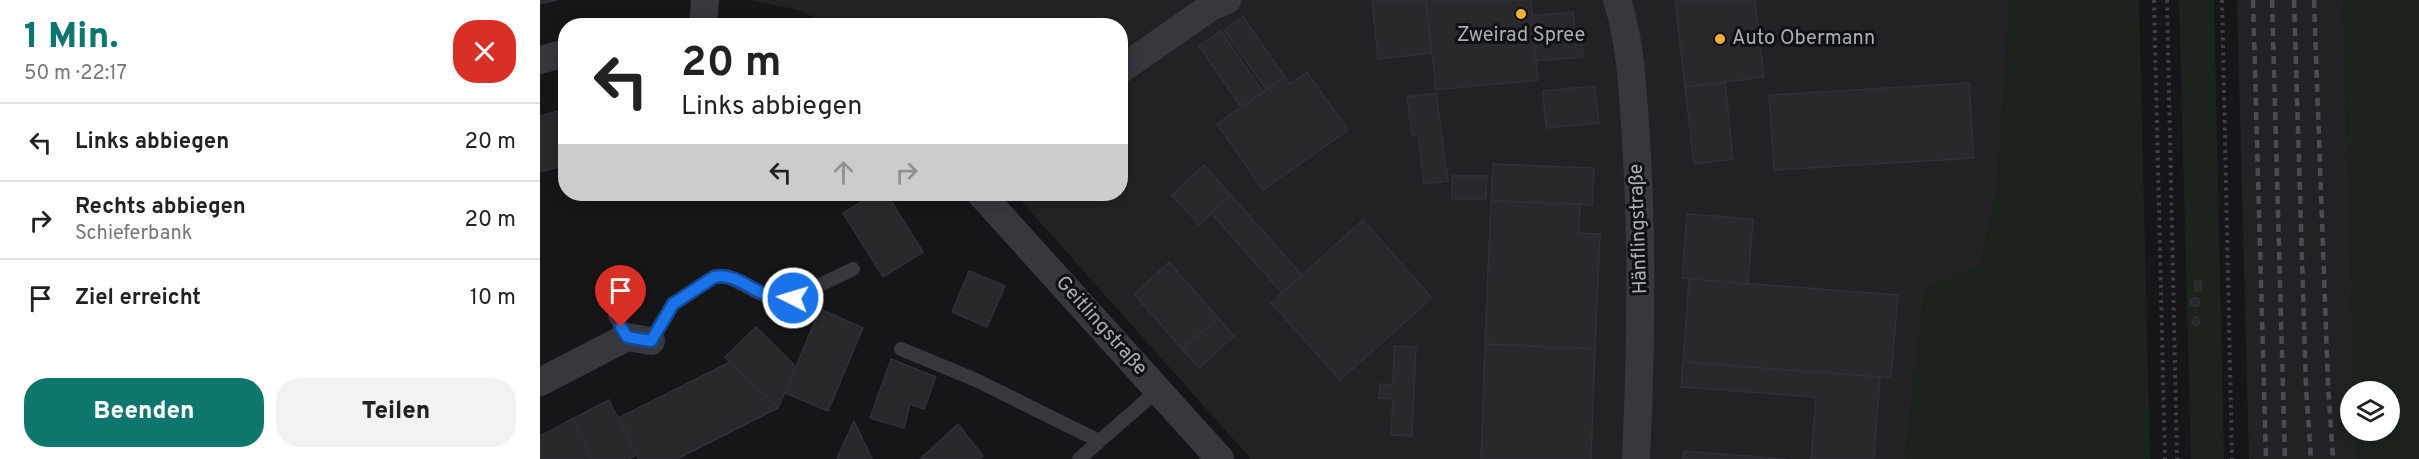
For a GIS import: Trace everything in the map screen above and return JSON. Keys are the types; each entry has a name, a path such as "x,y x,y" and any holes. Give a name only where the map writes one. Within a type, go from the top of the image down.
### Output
{"street":[{"path":"704,18 705,0"},
{"path":"1128,64 1212,6 1227,0"},
{"name":"Hänflingstraße","path":"1617,0 1623,17 1634,111 1641,204 1641,340 1636,459"},
{"path":"540,60 558,55"},
{"name":"Geitlingstraße","path":"987,201 1220,459"},
{"path":"540,382 631,331"}],"lane":[{"path":"631,331 714,277 726,276 761,294 786,299 793,298 853,269"},
{"path":"901,349 976,380 1099,441"},
{"path":"1079,459 1158,390"}],"path":[{"path":"2154,0 2165,459"},
{"path":"2167,0 2177,459"},
{"path":"2222,0 2232,459"}],"shaded area":[{"path":"750,0 2010,0 1997,191 1980,266 1925,288 1905,459 1251,459 1021,201 1128,201 1128,18 816,18 798,10"},
{"path":"2010,0 2139,0 2150,459 1905,459 1925,288 1980,265 1997,191"},
{"path":"2179,0 2214,0 2224,459 2191,459"},
{"path":"2237,0 2343,0 2354,381 2340,381 2340,441 2357,441 2358,459 2249,459"},
{"path":"2343,0 2419,0 2419,459 2358,459 2357,441 2400,441 2400,381 2354,381"}],"building":[{"path":"540,0 557,0 540,4"},
{"path":"1372,0 1426,0 1432,53 1378,59"},
{"path":"1426,0 1531,0 1538,80 1436,90"},
{"name":"Auto Obermann","path":"1675,0 1755,0 1764,77 1685,87"},
{"path":"1573,12 1575,28 1572,29 1573,40 1582,39 1583,57 1536,61 1532,16"},
{"path":"1243,17 1285,77 1266,89 1224,30"},
{"path":"1221,31 1263,92 1241,107 1199,46"},
{"path":"1307,72 1348,130 1263,190 1217,124 1285,77 1290,84"},
{"path":"1725,83 1733,159 1694,164 1685,87"},
{"path":"1969,83 1974,158 1774,170 1769,95"},
{"path":"1595,86 1599,123 1546,128 1543,91"},
{"path":"1436,93 1448,181 1424,184 1418,135 1412,136 1407,97"},
{"path":"558,111 558,167 540,172 540,116"},
{"path":"1493,164 1594,168 1592,205 1491,201"},
{"path":"1204,165 1231,195 1199,225 1172,195"},
{"path":"1452,176 1487,176 1486,199 1452,199"},
{"path":"1231,195 1302,275 1282,293 1211,213"},
{"path":"863,201 891,201 923,252 883,277 843,213"},
{"path":"1491,201 1580,204 1579,233 1600,234 1595,349 1485,344"},
{"path":"1687,214 1753,219 1748,284 1682,278"},
{"path":"1363,220 1432,298 1340,380 1271,303"},
{"path":"1169,262 1218,318 1182,349 1134,294"},
{"path":"969,271 1005,286 987,327 952,312"},
{"path":"1689,279 1898,295 1891,378 1683,362"},
{"path":"2195,281 2201,281 2201,291 2195,291"},
{"path":"2195,298 2199,302 2195,306 2191,302"},
{"path":"820,309 863,328 828,411 785,393"},
{"path":"2196,317 2200,321 2196,325 2192,321"},
{"path":"1218,318 1234,336 1199,368 1182,349"},
{"path":"756,327 796,367 778,408 725,357"},
{"path":"1485,344 1595,349 1591,459 1481,459"},
{"path":"1394,346 1416,347 1412,436 1391,435 1393,399 1379,398 1380,384 1393,385"},
{"path":"891,359 936,377 924,409 910,404 904,428 870,418"},
{"path":"730,362 778,408 677,459 639,459 618,418"},
{"path":"1683,362 1880,377 1874,459 1811,459 1816,397 1681,387"},
{"path":"609,400 637,455 628,459 592,459 572,419"},
{"path":"572,419 592,459 540,459 540,436"},
{"path":"854,421 872,459 837,458"},
{"path":"958,424 983,456 979,459 920,459"},
{"path":"1684,451 1788,459 1683,459"}],"railway":[{"path":"2253,0 2266,459"},
{"path":"2272,0 2285,459"},
{"path":"2294,0 2306,387 2311,459"},
{"path":"2314,0 2328,385 2333,459"}],"place":[{"name":"Zweirad Spree","path":"1521,14"},
{"name":"Auto Obermann","path":"1720,39"}],"route":[{"path":"621,327 627,337 651,341 673,304 714,277 726,276 735,279 772,298 793,298"}]}
